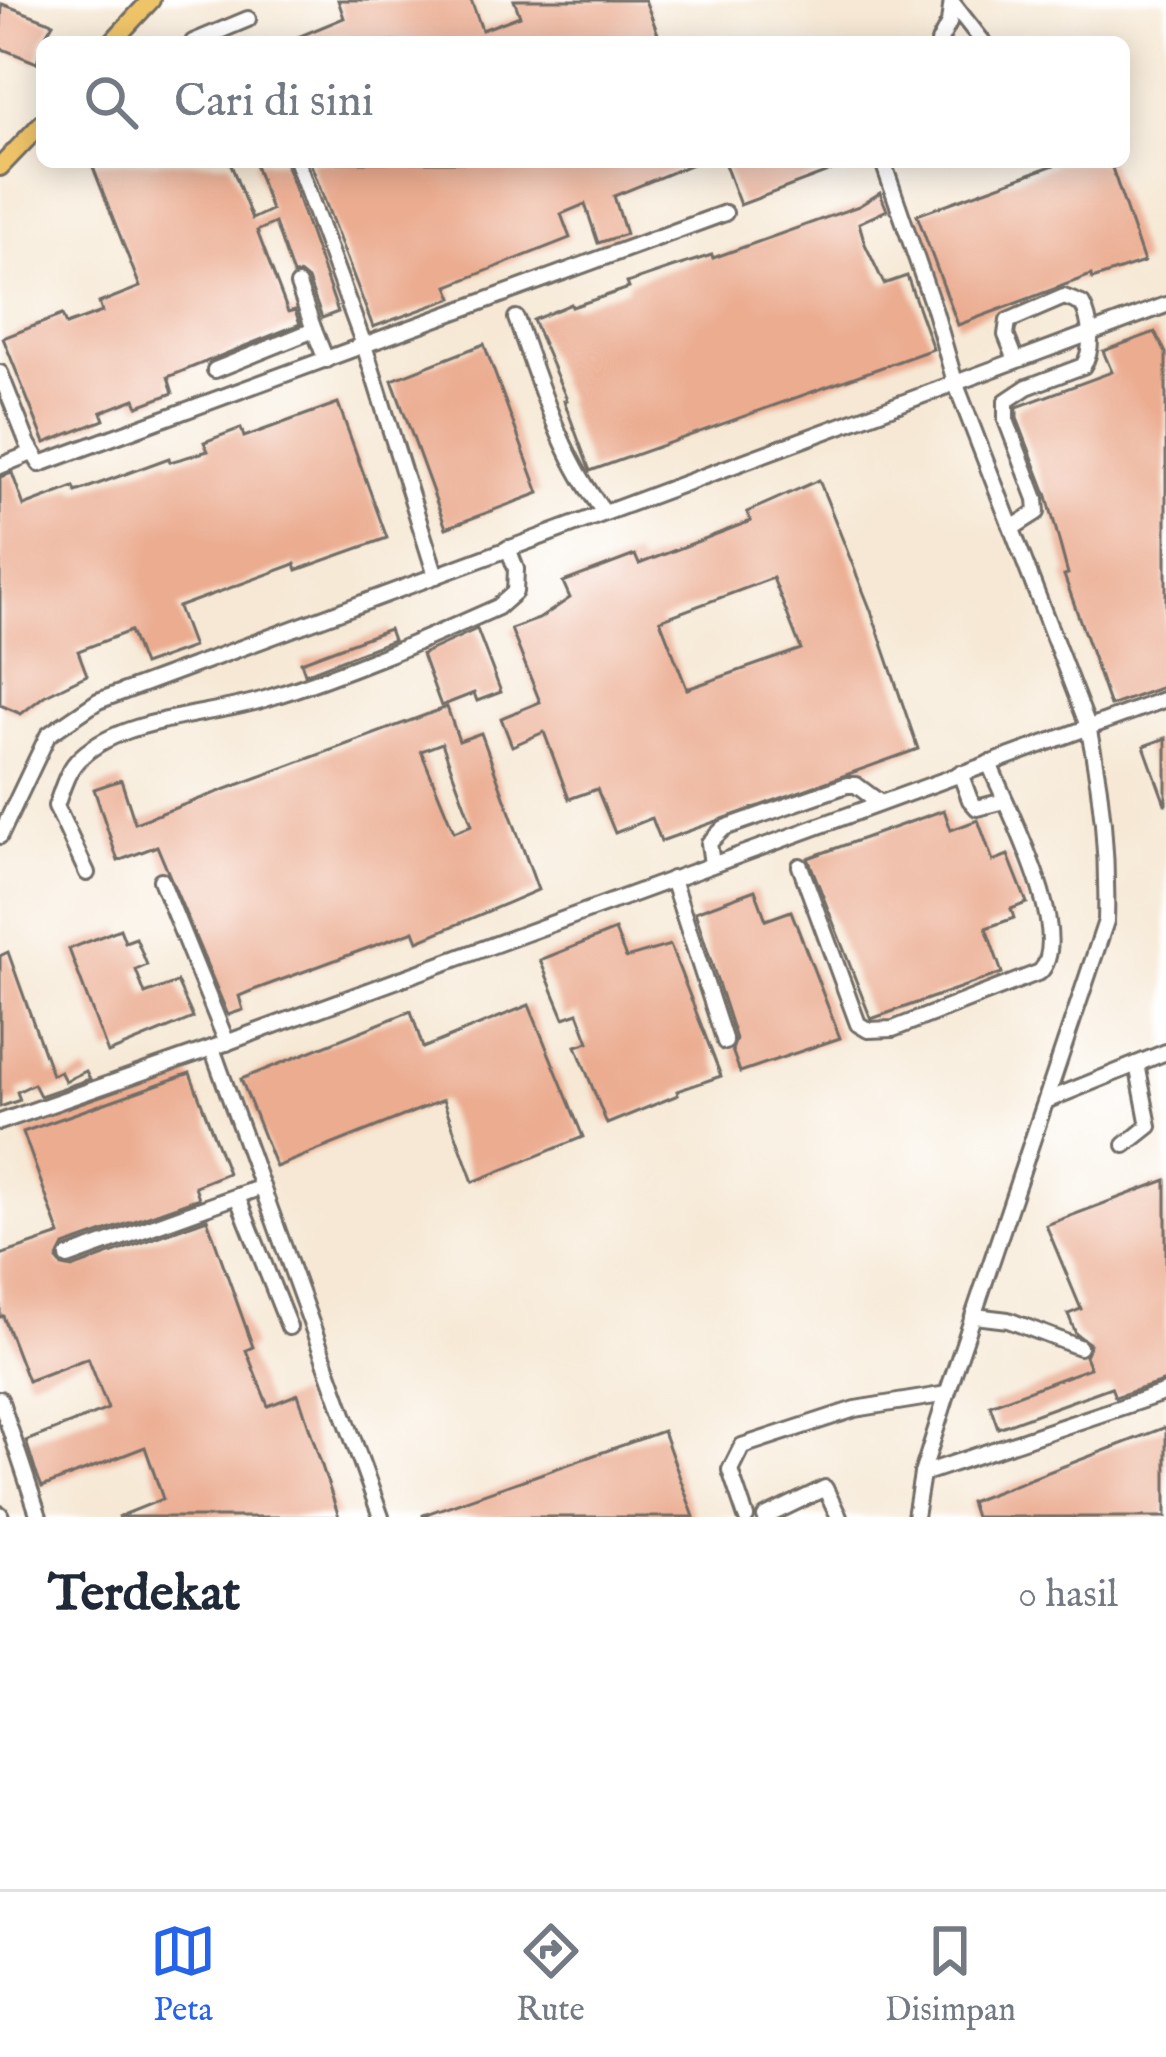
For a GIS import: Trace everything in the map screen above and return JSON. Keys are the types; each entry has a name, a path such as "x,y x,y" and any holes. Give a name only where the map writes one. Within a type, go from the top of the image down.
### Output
{"main road":[{"path":"118,36 151,0"},
{"path":"0,167 36,129"}],"lane":[{"path":"941,36 953,2"},
{"path":"953,2 978,36"},
{"path":"208,36 248,19"},
{"path":"299,168 364,344 436,576"},
{"path":"885,168 955,382 1088,726 1104,825 1106,921 947,1394 922,1474 915,1517"},
{"path":"0,373 32,453 40,464 53,462 725,213"},
{"path":"298,285 326,360"},
{"path":"1012,528 1037,512 1006,419 1006,401 1088,359 1090,333 1082,304 1064,298 1008,321 1006,335 1016,360"},
{"path":"0,836 47,735 98,701 1166,305"},
{"path":"516,318 558,434 604,512"},
{"path":"215,370 314,330"},
{"path":"0,466 32,453"},
{"path":"87,873 56,806 80,757 139,728 261,701 368,664 498,608 514,592 516,569 508,548"},
{"path":"0,1122 1166,698"},
{"path":"800,866 858,1024 868,1030 893,1029 1023,980 1049,962 1052,950 1040,886 988,763"},
{"path":"960,773 977,808 1004,801"},
{"path":"712,864 709,843 724,828 848,785 856,785 879,802"},
{"path":"672,879 725,1042"},
{"path":"161,880 262,1187 381,1517"},
{"path":"1048,1100 1166,1052"},
{"path":"1125,1145 1149,1126 1137,1064"},
{"path":"68,1257 262,1187"},
{"path":"237,1196 289,1327"},
{"path":"975,1316 1008,1320 1079,1347"},
{"path":"922,1474 1166,1392"},
{"path":"746,1517 730,1470 742,1446 855,1409 947,1394"},
{"path":"0,1399 40,1517"},
{"path":"765,1517 825,1488 839,1517"}],"building":[{"path":"338,0 471,0 482,30 520,16 514,0 645,0 659,36 300,36 344,18"},
{"path":"2,4 53,23 45,36 36,36 36,63 0,48"},
{"path":"93,168 232,168 252,219 271,210 256,168 287,168 338,312 322,318 308,280 293,275 275,223 257,231 288,312 295,310 300,324 168,377 173,393 138,406 135,399 101,412 104,420 45,443 3,338 62,315 66,325 102,312 99,303 140,287"},
{"path":"312,168 683,168 614,196 626,234 598,243 585,204 561,214 570,238 448,286 453,298 373,327"},
{"path":"726,168 839,168 740,205"},
{"path":"1046,168 1112,168 1144,262 1092,279 1091,275 958,325 917,215"},
{"path":"880,193 887,210 859,223 865,244 884,284 907,276 933,349 590,471 533,320 629,288 627,283 859,206"},
{"path":"1155,332 1166,353 1166,686 1110,706 1064,575 1068,574 1047,496 1017,407 1112,372 1103,351"},
{"path":"484,344 539,493 446,528 392,380"},
{"path":"338,403 387,538 297,570 295,564 178,607 193,647 143,665 130,631 78,651 87,675 44,696 21,714 0,705 0,477 12,473 24,506 169,458 170,462 208,451 204,442 241,428 244,437"},
{"path":"819,480 918,749 661,841 652,818 615,833 597,789 569,799 544,732 512,746 501,718 540,702 511,629 539,619 570,598 563,582 635,555 639,564 751,521 747,512","holes":["773,578 801,649 687,689 660,620"]},
{"path":"389,629 393,640 305,674 301,662"},
{"path":"477,629 501,692 477,701 474,693 441,706 422,654"},
{"path":"447,707 459,741 481,733 538,890 418,941 414,931 251,991 239,996 243,1010 228,1015 157,846 118,861 94,789 121,780 135,823","holes":["442,743 472,825 454,832 421,751"]},
{"path":"1166,738 1166,804 1165,804 1144,746"},
{"path":"944,810 951,830 978,820 993,861 1008,855 1027,903 1011,909 1014,918 986,928 1002,973 871,1019 808,858"},
{"path":"755,890 766,920 791,911 840,1038 740,1072 732,1050 736,1039 695,912"},
{"path":"120,929 125,942 136,938 147,965 136,970 145,994 177,982 193,1018 108,1053 69,949"},
{"path":"615,930 626,958 670,945 721,1076 607,1124 576,1046 589,1042 578,1013 564,1018 540,960"},
{"path":"8,952 52,1075 60,1071 65,1081 86,1071 90,1079 40,1096 34,1084 17,1092 20,1100 0,1107 0,956"},
{"path":"529,1005 583,1137 473,1182 443,1100 276,1167 241,1079 411,1011 423,1048"},
{"path":"190,1073 228,1173 195,1186 199,1198 64,1246 57,1260 72,1268 207,1219 253,1347 246,1350 268,1406 298,1394 339,1517 118,1517 163,1499 145,1447 42,1487 35,1470 26,1441 108,1409 88,1358 28,1381 0,1317 0,1255 60,1235 23,1132"},
{"path":"1166,1180 1166,1381 1115,1397 1111,1387 998,1428 990,1405 1090,1368 1085,1356 1090,1344 1076,1334 1068,1314 1081,1309 1046,1225"},
{"path":"1166,1427 1166,1517 975,1517 970,1502"},
{"path":"663,1431 694,1517 423,1517 423,1515"}]}
